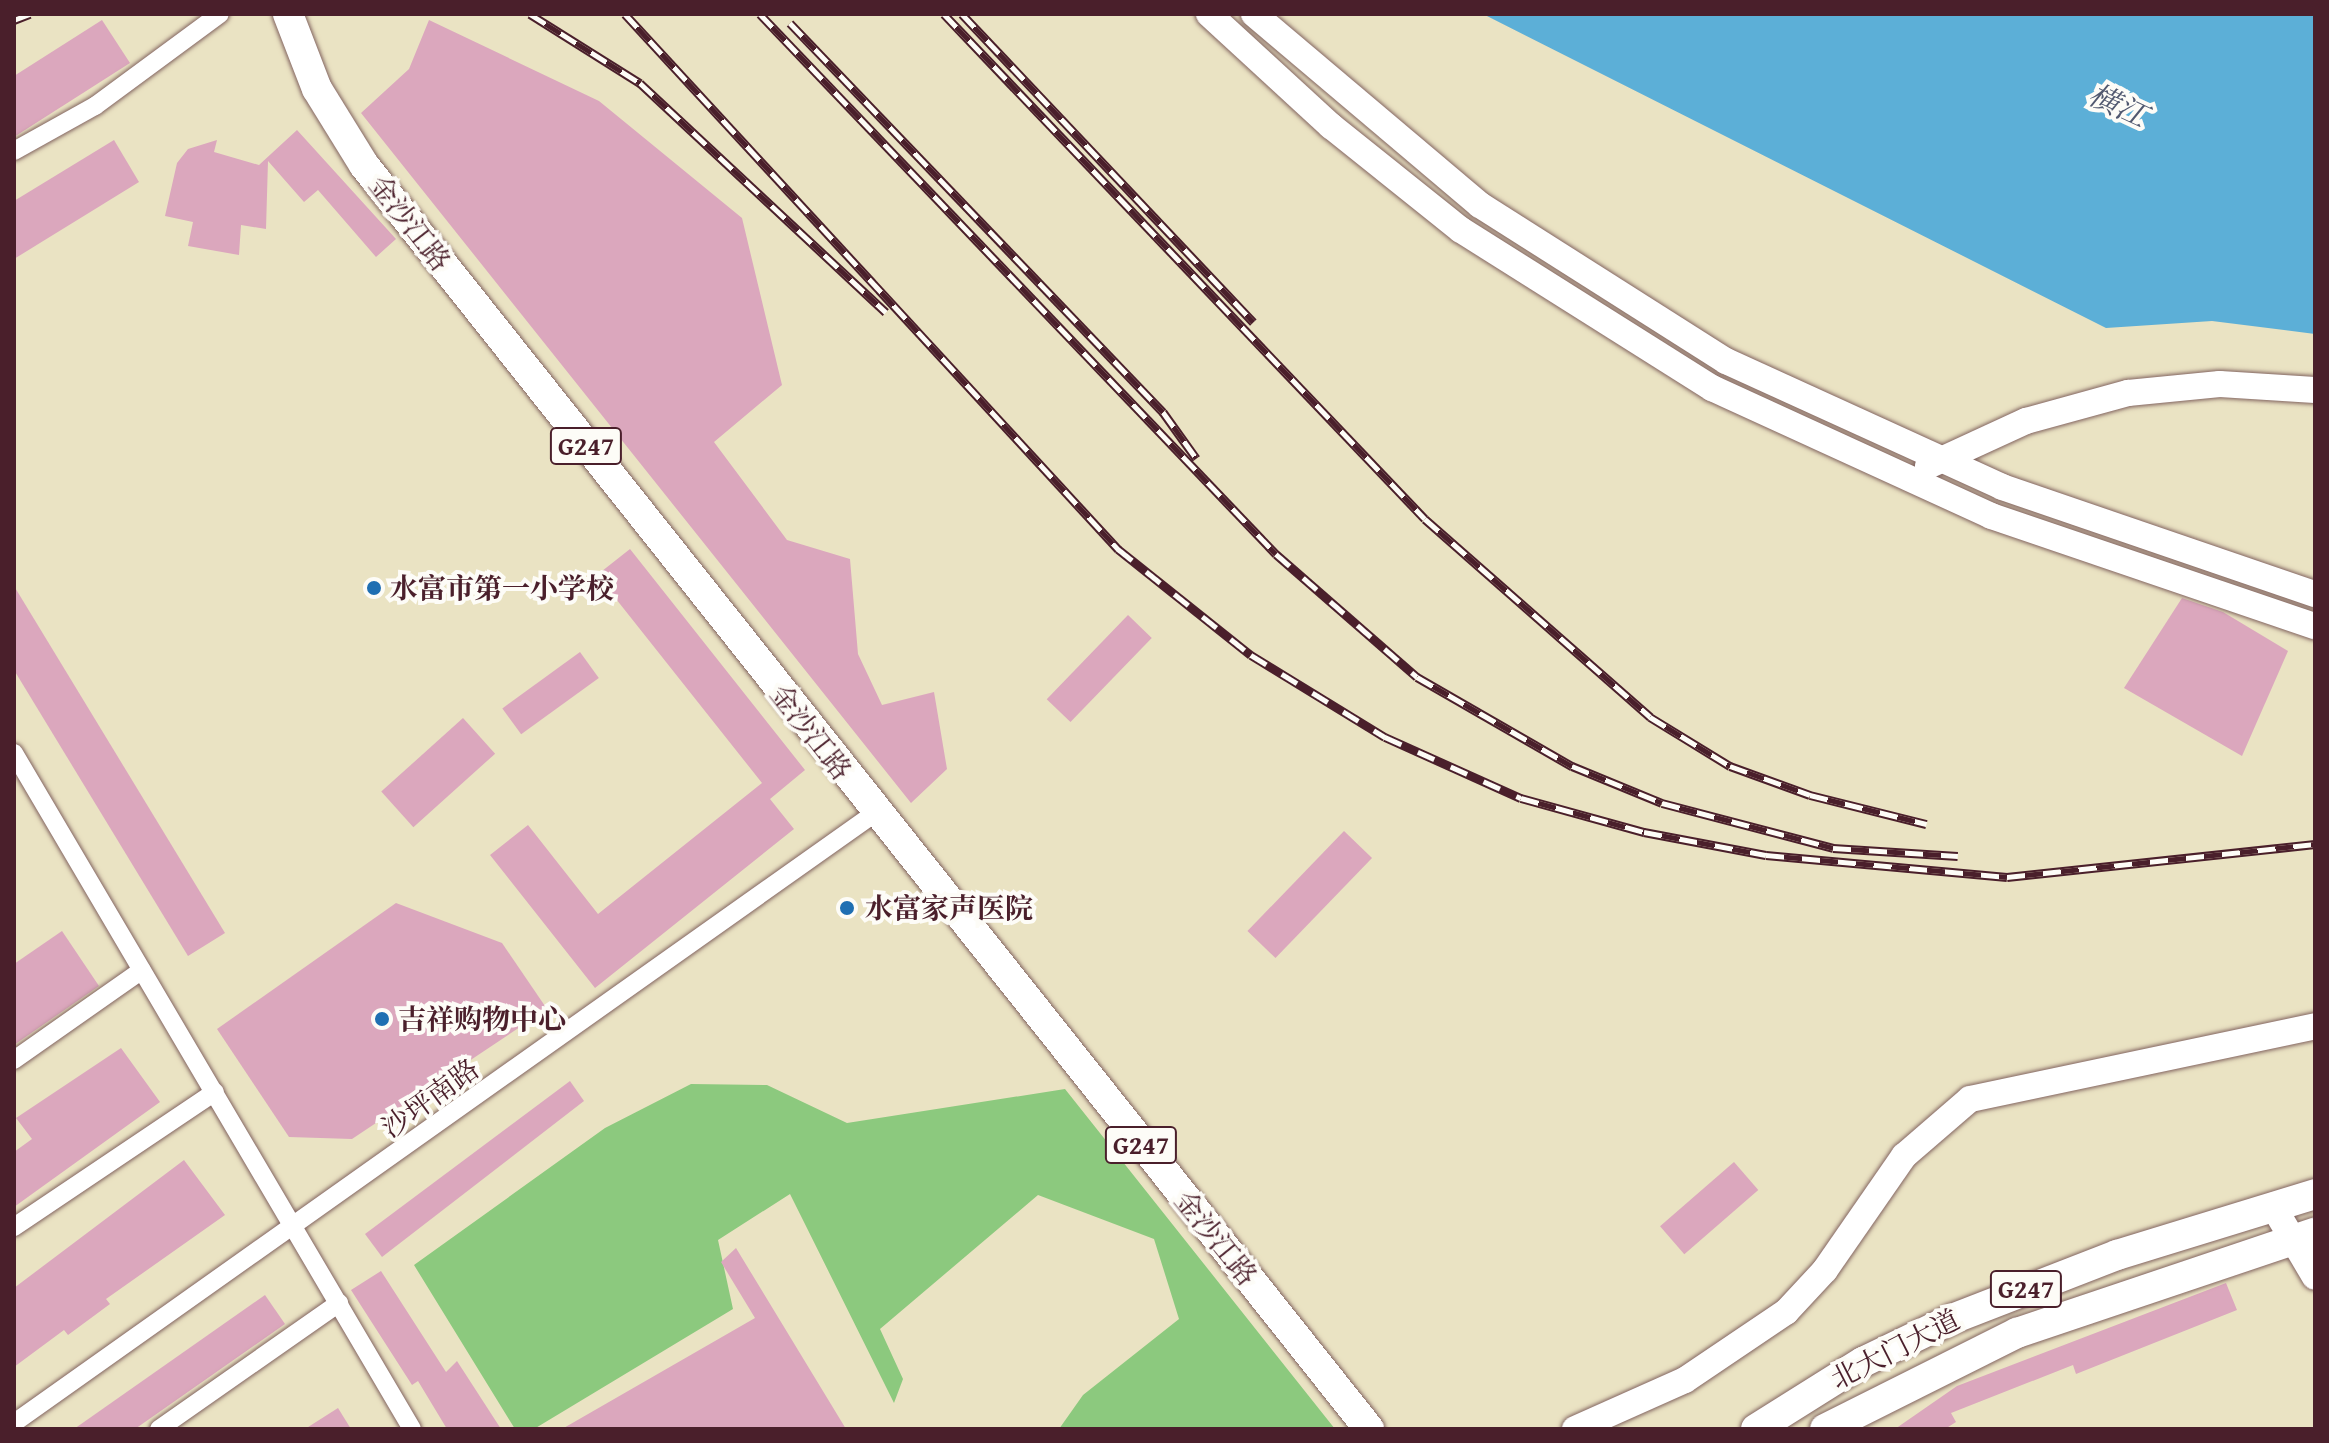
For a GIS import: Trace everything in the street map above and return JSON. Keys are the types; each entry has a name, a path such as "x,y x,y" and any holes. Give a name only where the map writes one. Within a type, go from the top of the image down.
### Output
{"highway":[{"name":"金沙江路","path":"288,14 317,89 360,160 875,813 1369,1429"},
{"name":"北大门大道","path":"1756,1429 1853,1367 1952,1319 2315,1194"},
{"name":"北大门大道","path":"1825,1429 2017,1333 2304,1236"}],"main road":[{"path":"1209,14 1331,126 1525,275 1712,388 1904,480 2159,578 2315,626"},
{"path":"1254,14 1416,156 1543,249 1726,361 2141,538 2315,594"},
{"path":"1904,480 1946,456 2026,421 2128,393 2220,384 2315,390"},
{"path":"1575,1429 1685,1380 1786,1312 1825,1270 1904,1156 1970,1099 2315,1026"},
{"path":"2273,1206 2304,1236 2315,1277"}],"street":[{"path":"14,151 95,106 220,14"},
{"path":"14,753 412,1429"},
{"name":"沙坪南路","path":"14,1423 296,1229 875,813"},
{"path":"14,1060 142,970"},
{"path":"14,1227 215,1092"},
{"path":"159,1429 339,1303"}],"green space":[{"path":"691,1084 767,1085 847,1123 1065,1089 1335,1429 1059,1429 1083,1395 1179,1319 1154,1239 1038,1195 880,1329 903,1379 894,1403 790,1194 718,1240 733,1309 534,1429 515,1429 414,1265 605,1128"}],"water":[{"name":"横江","path":"1483,14 2315,14 2315,334 2212,321 2106,328"}],"building":[{"path":"102,20 130,63 14,137 14,76"},
{"path":"429,20 599,101 742,218 782,385 714,442 787,540 850,559 858,654 882,705 934,692 947,769 911,803 361,113 409,69"},
{"path":"297,130 396,239 376,257 318,190 304,202 268,161 266,229 241,225 239,255 188,246 193,222 165,216 177,163 188,149 217,140 214,152 259,165"},
{"path":"114,140 139,182 14,259 14,201"},
{"path":"630,549 805,770 770,799 794,829 595,988 490,855 528,825 598,914 762,783 597,575"},
{"path":"14,586 225,933 188,956 14,670"},
{"path":"2182,598 2223,612 2288,651 2242,756 2124,688"},
{"path":"1128,615 1152,638 1070,722 1047,699"},
{"path":"580,652 599,678 521,734 502,708"},
{"path":"463,718 495,754 413,827 381,792"},
{"path":"1344,831 1372,858 1275,958 1247,931"},
{"name":"吉祥购物中心","path":"396,903 502,943 547,1009 352,1139 289,1137 217,1029"},
{"path":"62,931 99,986 14,1045 14,964"},
{"path":"121,1048 160,1102 14,1207 14,1152 32,1139 16,1118"},
{"path":"570,1081 584,1101 382,1257 365,1234"},
{"path":"184,1160 225,1215 106,1299 110,1304 68,1335 64,1330 14,1367 14,1288"},
{"path":"1734,1162 1758,1190 1684,1254 1660,1226"},
{"path":"736,1248 846,1429 562,1429 755,1318 721,1262"},
{"path":"381,1271 446,1372 457,1361 501,1429 447,1429 418,1381 412,1385 351,1290"},
{"path":"2226,1283 2237,1310 2076,1374 2073,1365 1951,1413 1956,1422 1945,1429 1895,1429 1957,1386"},
{"path":"265,1295 285,1324 135,1429 74,1429"},
{"path":"338,1408 351,1429 305,1429"}],"railway":[{"path":"14,20 30,14"},
{"path":"530,14 640,83 886,312"},
{"path":"625,14 1118,549 1251,655 1385,737 1521,798 1644,832 1766,855 2007,877 2315,844"},
{"path":"760,14 1276,554 1417,677 1572,766 1662,803 1833,848 1958,856"},
{"path":"944,14 1425,519 1650,717 1730,766 1810,795 1926,824"},
{"path":"962,14 1253,322"},
{"path":"790,23 1163,412 1196,458"}],"place":[{"name":"水富市第一小学校","path":"374,588"},
{"name":"水富家声医院","path":"847,908"},
{"name":"吉祥购物中心","path":"382,1019"}]}
